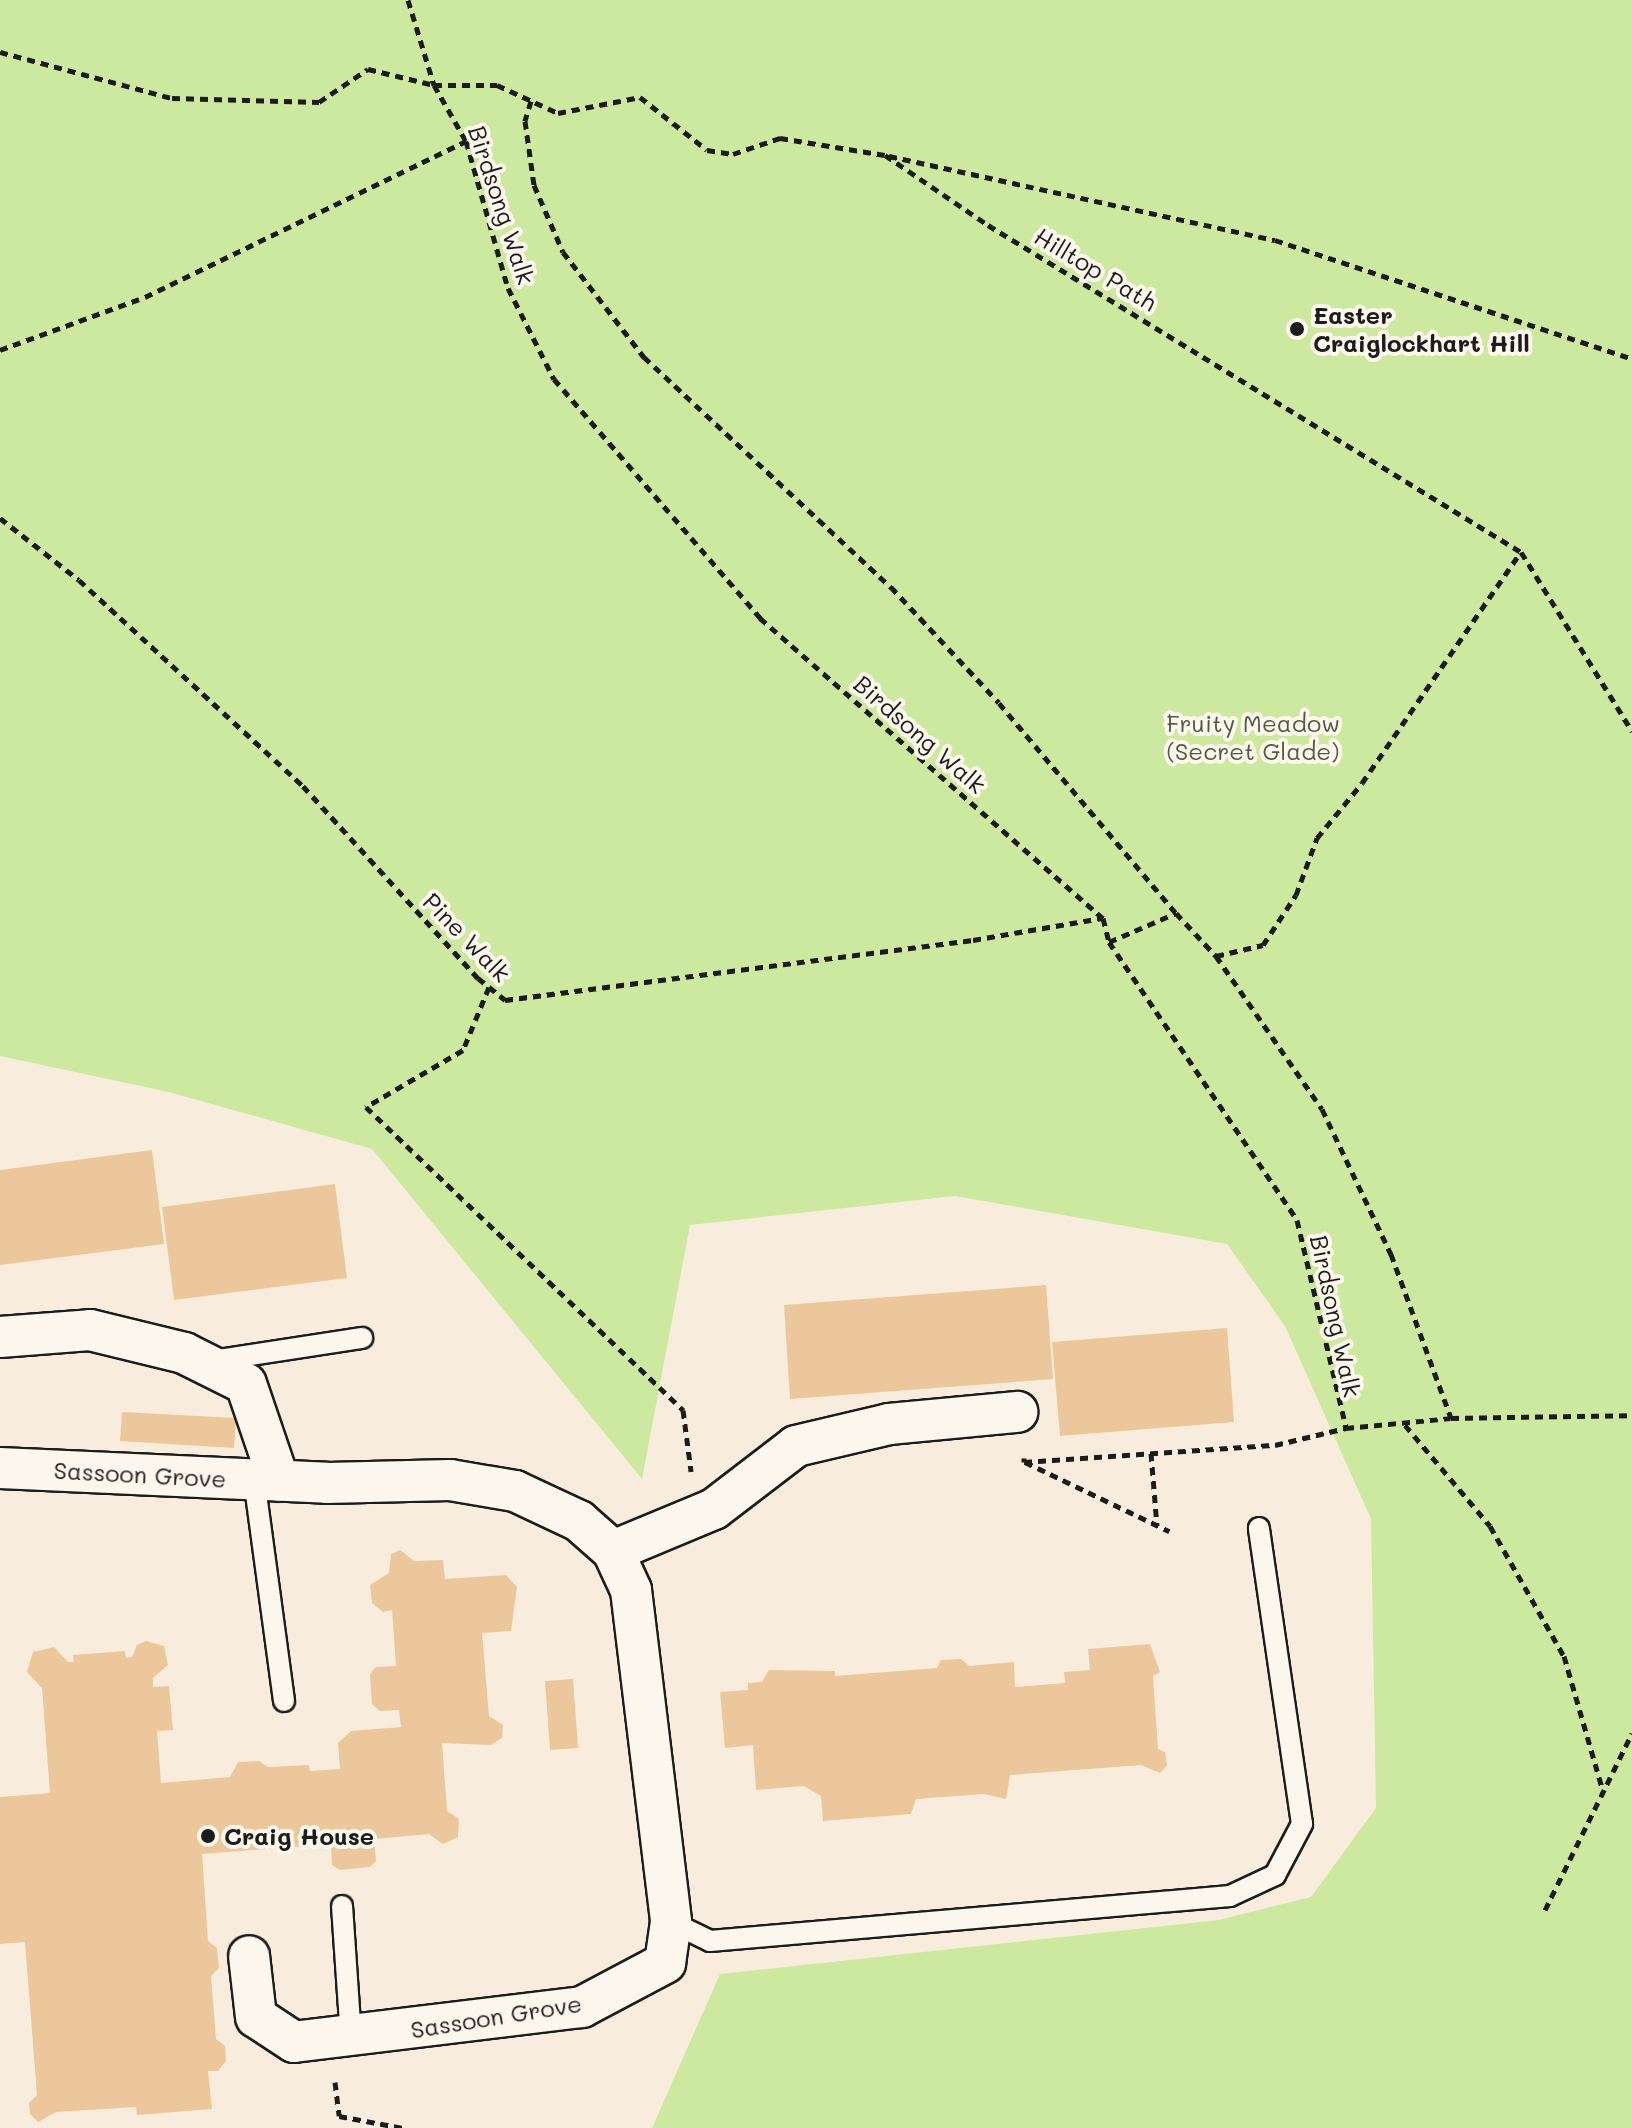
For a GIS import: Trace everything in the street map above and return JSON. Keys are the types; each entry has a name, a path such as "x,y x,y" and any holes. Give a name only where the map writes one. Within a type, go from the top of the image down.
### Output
{"street":[{"path":"0,1337 90,1330 203,1363 246,1384 266,1480"},
{"path":"613,1551 714,1509 796,1446 889,1424 1017,1412"},
{"name":"Sassoon Grove","path":"0,1468 266,1480 450,1480 515,1491 579,1521 613,1551 631,1590 671,1922 665,1963 582,2007 294,2042 256,2017 249,1956"}],"lane":[{"path":"203,1363 362,1338"},
{"path":"266,1480 284,1701"},
{"path":"671,1922 710,1941 1230,1896 1275,1875 1302,1824 1259,1528"},
{"path":"340,2038 342,1906"}],"path":[{"name":"Birdsong Walk","path":"408,0 434,85 466,141 508,288 554,379 760,618 1103,918 1109,942 1297,1220 1346,1428"},
{"name":"Hilltop Path","path":"0,52 172,98 319,102 368,69 434,85 497,85 558,113 640,97 707,150 733,154 780,138 885,155 988,225 1521,552 1632,731"},
{"path":"531,101 525,121 534,185 563,252 644,357 891,587 999,703 1216,956 1322,1109 1391,1254 1451,1418"},
{"path":"0,350 145,297 466,141"},
{"path":"885,155 1275,240 1632,359"},
{"name":"Pine Walk","path":"0,518 79,580 303,786 489,987 505,1000 973,940 1103,918"},
{"path":"1216,956 1263,945 1296,895 1317,838 1362,783 1521,552"},
{"path":"1109,942 1176,913"},
{"path":"489,987 463,1050 366,1107 683,1410 686,1444"},
{"path":"1017,1412 1024,1462"},
{"path":"1024,1462 1275,1445 1346,1428 1405,1425 1451,1418 1632,1415"},
{"path":"1405,1425 1490,1526 1564,1656 1603,1791"},
{"path":"1151,1453 1157,1526"},
{"path":"1024,1462 1169,1531"},
{"path":"1545,1910 1632,1733"},
{"path":"340,2038 339,2116 403,2128"}],"green space":[{"name":"Fruity Meadow (Secret Glade)","path":"0,0 1632,0 1632,2128 652,2128 720,1974 1219,1920 1311,1897 1376,1808 1371,1519 1285,1326 1227,1244 955,1196 690,1225 642,1479 372,1149 169,1092 0,1056"}],"building":[{"path":"152,1150 164,1244 0,1265 0,1170"},
{"path":"335,1184 347,1278 174,1300 162,1207"},
{"path":"1046,1285 1053,1379 790,1399 784,1305"},
{"path":"1227,1328 1234,1422 1060,1436 1052,1342"},
{"path":"122,1412 236,1418 234,1448 120,1441"},
{"name":"Craig House","path":"400,1550 414,1561 443,1560 445,1579 506,1575 517,1587 511,1631 482,1633 489,1716 503,1725 502,1738 491,1745 442,1743 447,1811 459,1819 458,1837 443,1844 429,1834 374,1839 376,1861 370,1867 340,1870 332,1865 331,1844 202,1854 208,1941 217,1948 219,1968 211,1976 216,2039 225,2046 226,2061 218,2071 208,2071 212,2109 137,2115 136,2107 56,2112 38,2122 30,2114 29,2103 37,2095 25,1942 0,1944 0,1797 50,1793 42,1688 27,1672 33,1652 54,1647 68,1662 74,1662 73,1655 125,1651 126,1658 132,1657 137,1645 146,1641 164,1646 168,1665 153,1678 153,1687 169,1686 173,1730 157,1731 161,1783 230,1777 238,1762 259,1761 268,1767 309,1765 310,1771 340,1769 338,1743 351,1731 401,1727 399,1710 380,1711 372,1704 370,1674 376,1667 396,1666 392,1610 383,1612 372,1603 370,1585 389,1573 391,1554"},
{"path":"1150,1644 1160,1672 1153,1676 1158,1749 1165,1752 1167,1765 1160,1773 1141,1765 1010,1775 1006,1799 984,1794 916,1799 911,1814 823,1821 821,1796 804,1786 756,1790 753,1745 725,1748 720,1692 748,1690 748,1683 762,1682 769,1670 835,1671 835,1676 937,1668 941,1660 961,1659 969,1666 1014,1662 1015,1687 1065,1683 1064,1672 1090,1670 1088,1649"},
{"path":"573,1679 578,1748 550,1750 545,1681"}],"place":[{"name":"Easter Craiglockhart Hill","path":"1297,329"},
{"name":"Craig House","path":"208,1836"}]}
